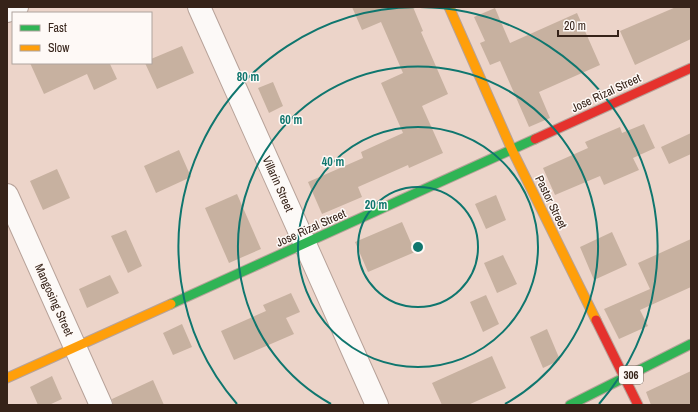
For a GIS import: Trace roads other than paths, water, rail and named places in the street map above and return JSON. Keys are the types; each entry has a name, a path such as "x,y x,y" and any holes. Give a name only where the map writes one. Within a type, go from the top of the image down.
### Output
{"street":[{"path":"7,11 16,7"},
{"name":"Villarin Street","path":"199,7 377,405"},
{"name":"Pastor Street","path":"449,7 512,150 638,405"},
{"name":"Jose Rizal Street","path":"7,378 691,68"},
{"name":"Mangosing Street","path":"7,195 101,405"},
{"name":"306","path":"570,405 691,344"}]}
